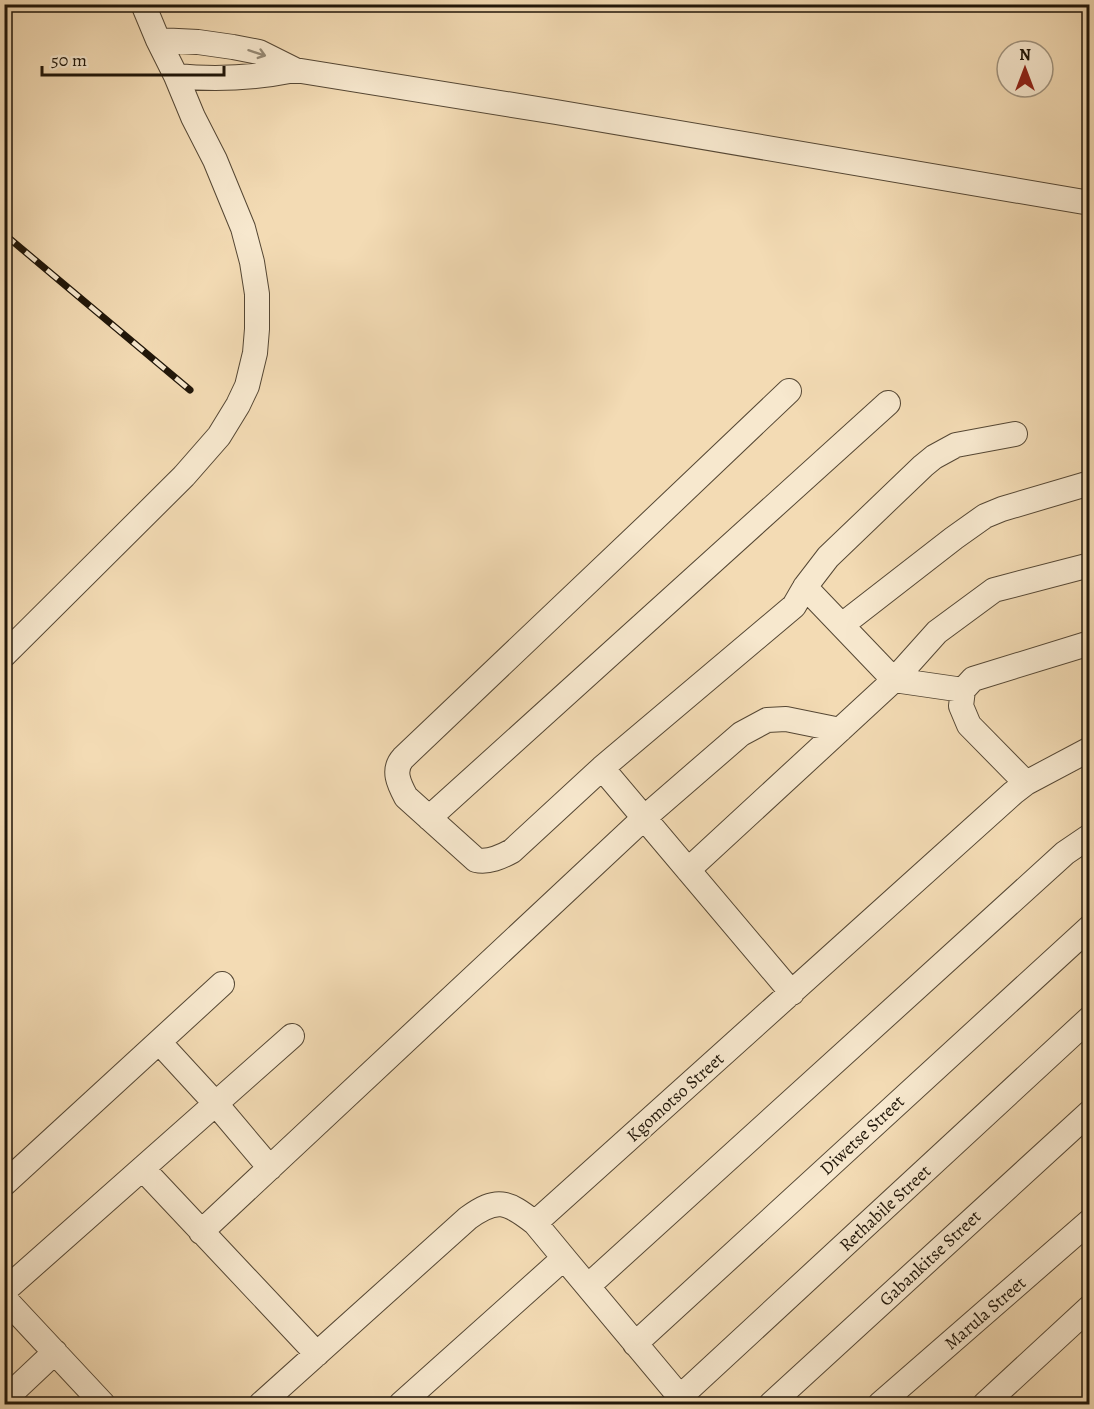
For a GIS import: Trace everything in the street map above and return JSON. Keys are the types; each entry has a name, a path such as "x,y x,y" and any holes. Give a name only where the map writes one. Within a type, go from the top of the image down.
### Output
{"street":[{"path":"4,655 184,476 219,436 247,386 255,352 257,294 243,228 143,4"},
{"path":"158,40 198,42 250,50 259,52 294,70 568,114 1089,203"},
{"path":"176,76 248,77 294,70"},
{"path":"789,391 398,764 399,784 406,796 476,860 483,862 512,851 602,768 794,606 828,557 934,457 956,445 1015,434"},
{"path":"429,818 888,403"},
{"path":"842,625 985,516 1089,483"},
{"path":"688,870 894,680 937,632 994,590 1089,565"},
{"path":"805,587 894,680 963,690"},
{"path":"1026,783 969,725 961,706 963,690 973,679 1089,643"},
{"path":"201,1232 644,818 741,734 767,720 786,719 840,730"},
{"name":"Kgomotso Street","path":"535,1223 1026,783 1089,749"},
{"path":"602,768 792,993"},
{"path":"588,1287 1065,853 1089,836"},
{"name":"Diwetse Street","path":"635,1344 1089,927"},
{"path":"4,1184 222,984"},
{"name":"Rethabile Street","path":"683,1401 1089,1018"},
{"path":"4,1291 292,1036"},
{"path":"159,1042 270,1168"},
{"name":"Gabankitse Street","path":"771,1404 1089,1112"},
{"path":"143,1169 317,1354"},
{"path":"261,1404 468,1218 482,1208 498,1203 522,1213 535,1223 683,1401"},
{"name":"Marula Street","path":"880,1404 1089,1221"},
{"path":"401,1404 564,1258"},
{"path":"4,1298 103,1404"},
{"path":"986,1404 1089,1307"},
{"path":"4,1400 54,1352"}],"railway":[{"path":"4,234 190,390"}]}
